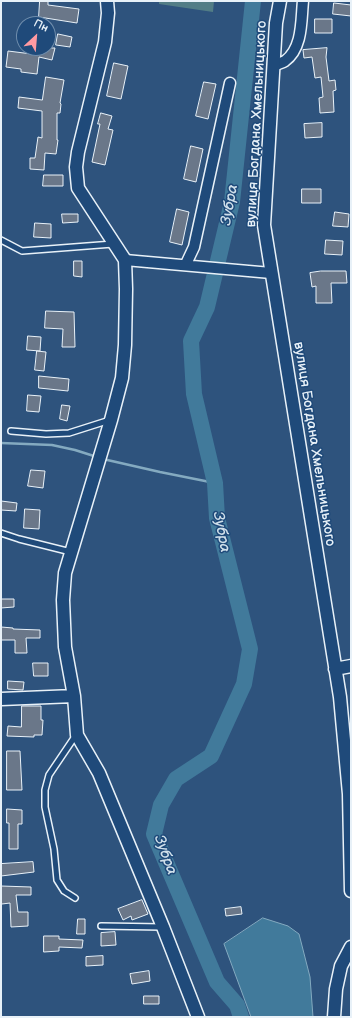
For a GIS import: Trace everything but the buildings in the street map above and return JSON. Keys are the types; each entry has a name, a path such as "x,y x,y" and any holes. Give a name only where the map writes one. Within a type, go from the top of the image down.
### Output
{"street":[{"path":"107,1 108,13 105,42 78,152 76,167 78,188 125,260 125,345 122,378 111,420 65,573 63,600 65,647 74,696 77,735 100,772 198,1017"},
{"name":"вулиця Богдана Хмельницького","path":"280,1 276,23 264,225 340,697 349,794 351,891"},
{"path":"274,66 285,61 294,50 299,39 303,1"},
{"path":"186,264 194,247 230,83"},
{"path":"125,260 186,264 207,268 271,273"},
{"path":"335,669 351,666"},
{"path":"1,699 74,696"},
{"path":"334,1017 336,989 341,966 351,947"}],"lane":[{"path":"1,240 22,251 115,244"},
{"path":"11,431 46,434 69,433 111,420"},
{"path":"1,533 71,552"},
{"path":"75,898 64,891 57,880 54,849 45,806 45,790 49,775 77,735"},
{"path":"101,926 163,927"}],"green space":[{"path":"159,1 214,1 213,12 159,4"}],"water":[{"path":"263,918 288,926 299,934 310,977 313,1017 251,1017 224,944"}],"waterway":[{"name":"Зубра","path":"241,1017 237,1005 217,982 154,834 161,805 176,779 211,756 244,684 250,649 217,518 215,483 194,394 191,341 207,307 232,202 253,1"},
{"path":"1,443 52,445 97,457"},
{"path":"103,459 215,483"}]}
